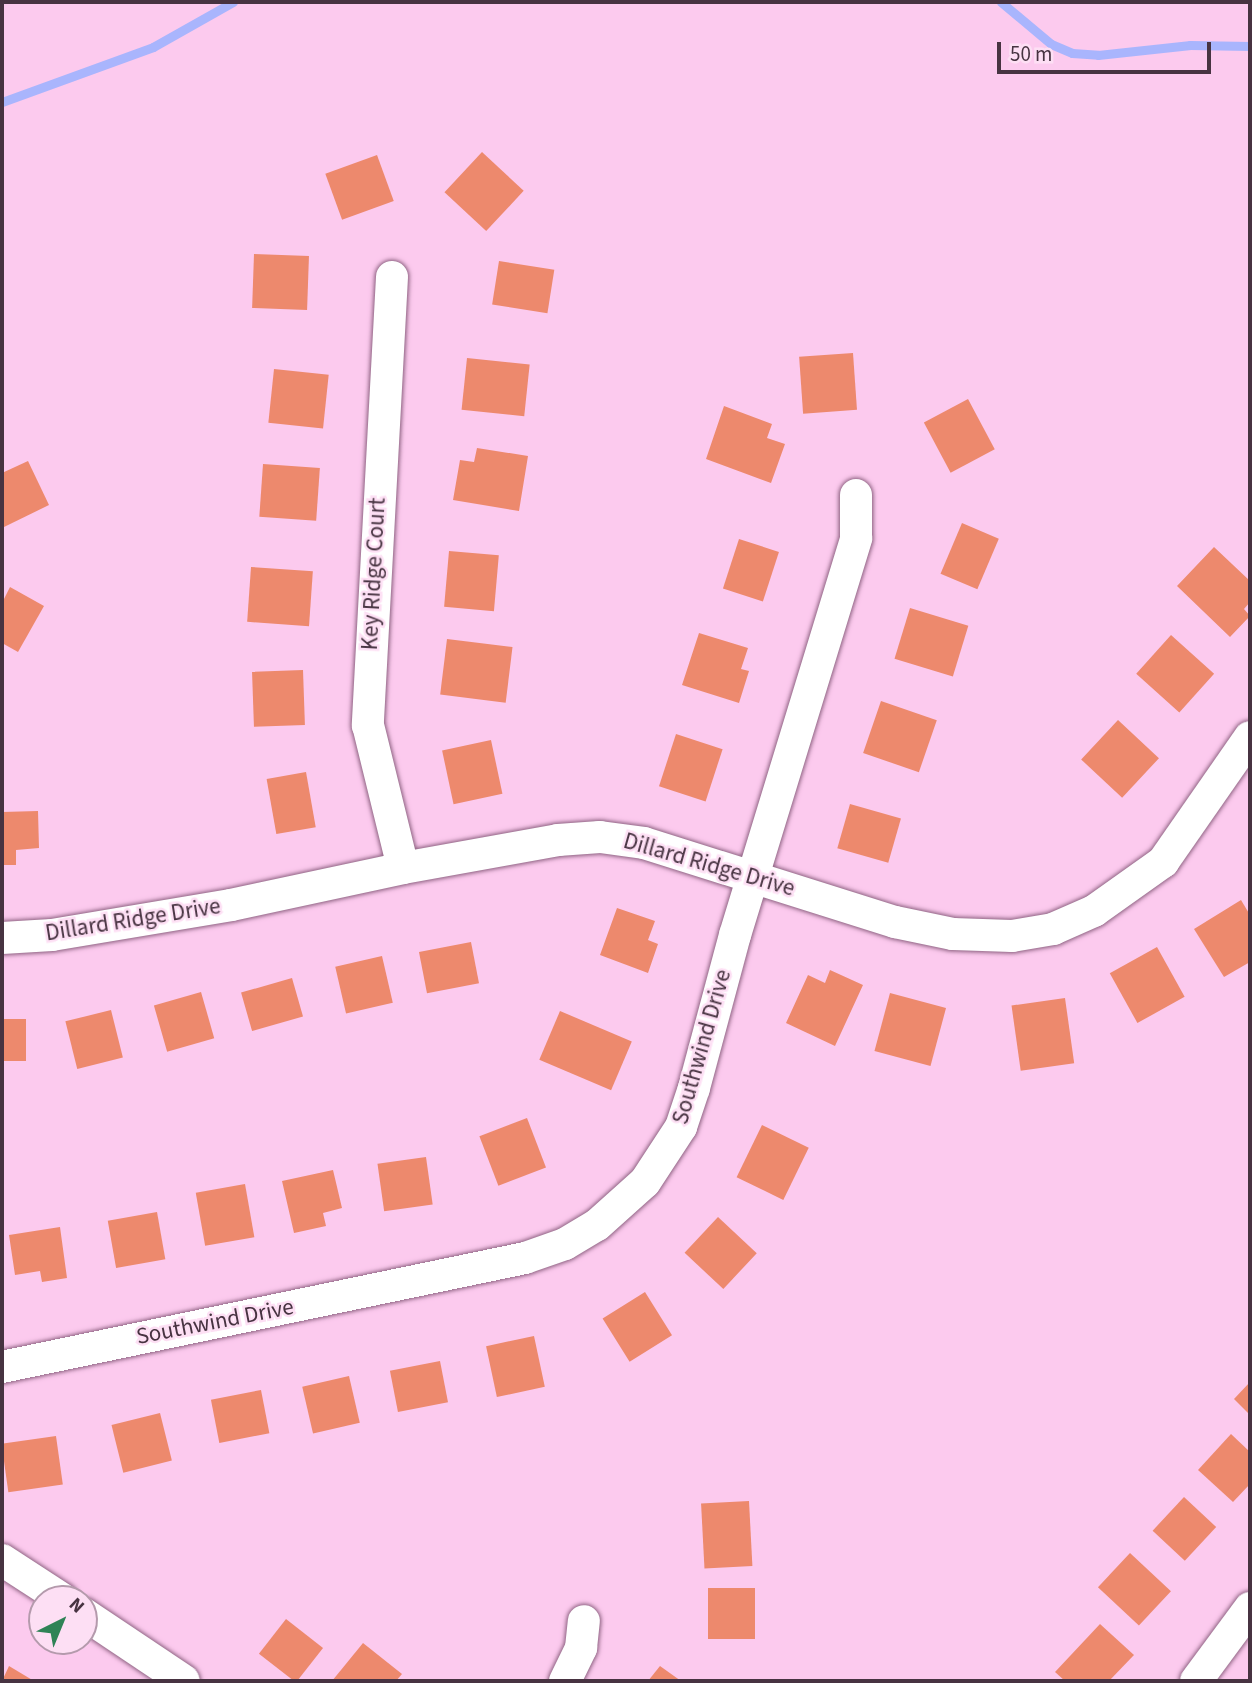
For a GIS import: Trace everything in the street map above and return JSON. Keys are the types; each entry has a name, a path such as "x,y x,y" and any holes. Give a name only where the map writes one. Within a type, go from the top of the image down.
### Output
{"street":[{"name":"Key Ridge Court","path":"392,277 368,697 372,746 403,868"},
{"name":"Southwind Drive","path":"2,1367 525,1258 565,1244 597,1225 645,1182 681,1127 856,538 856,495"},
{"name":"Dillard Ridge Drive","path":"2,938 52,935 231,905 403,868 558,840 600,837 644,842 754,874 895,922 953,934 1012,936 1053,929 1105,904 1163,862 1250,737"},
{"path":"2,1560 40,1585"},
{"path":"1196,1681 1250,1610"},
{"path":"565,1681 581,1648 584,1621"},
{"path":"98,1623 184,1681"}],"building":[{"path":"482,152 524,191 486,231 444,192"},
{"path":"377,155 394,201 342,220 325,174"},
{"path":"254,254 309,256 307,310 252,308"},
{"path":"499,261 554,270 547,313 492,304"},
{"path":"853,353 857,410 803,414 799,357"},
{"path":"467,358 530,365 524,416 462,410"},
{"path":"274,369 329,375 323,428 268,423"},
{"path":"968,399 995,449 951,473 924,422"},
{"path":"724,406 772,424 767,438 785,444 771,483 706,459"},
{"path":"477,448 528,456 519,511 453,500 460,460 474,462"},
{"path":"28,461 49,505 2,528 2,473"},
{"path":"263,464 320,468 316,521 259,517"},
{"path":"962,523 999,539 977,589 941,574"},
{"path":"739,539 779,552 763,601 723,588"},
{"path":"1214,547 1250,581 1250,602 1244,609 1250,616 1230,637 1177,586"},
{"path":"449,551 499,555 494,611 444,607"},
{"path":"251,567 313,571 309,626 247,622"},
{"path":"10,587 44,606 18,652 2,643 2,603"},
{"path":"910,608 968,626 953,677 895,659"},
{"path":"699,633 748,648 741,669 749,671 739,703 682,685"},
{"path":"1171,635 1214,674 1179,712 1136,674"},
{"path":"447,639 513,647 506,703 440,695"},
{"path":"303,670 305,725 254,727 252,672"},
{"path":"881,701 937,720 919,772 863,753"},
{"path":"1118,720 1159,758 1122,798 1081,759"},
{"path":"676,734 723,749 706,801 659,786"},
{"path":"491,740 502,794 454,804 442,750"},
{"path":"306,772 316,827 276,834 267,779"},
{"path":"850,804 901,819 888,863 837,848"},
{"path":"38,811 39,848 16,850 16,865 2,865 2,812"},
{"path":"1241,900 1250,915 1250,962 1224,977 1194,929"},
{"path":"617,908 655,921 648,940 658,944 648,973 600,955"},
{"path":"471,942 479,983 427,993 419,952"},
{"path":"1157,947 1185,997 1137,1023 1110,973"},
{"path":"382,956 393,1003 346,1014 335,967"},
{"path":"830,970 863,985 835,1046 786,1023 808,975 825,983"},
{"path":"292,978 303,1016 252,1031 241,993"},
{"path":"201,992 214,1038 167,1052 154,1006"},
{"path":"890,993 946,1008 930,1066 874,1051"},
{"path":"1065,998 1074,1063 1021,1071 1012,1006"},
{"path":"111,1010 123,1058 77,1069 65,1021"},
{"path":"560,1011 632,1041 611,1090 539,1060"},
{"path":"2,1019 26,1019 26,1061 2,1061"},
{"path":"527,1118 546,1167 498,1186 479,1136"},
{"path":"762,1125 809,1148 783,1200 737,1177"},
{"path":"426,1157 433,1205 384,1211 377,1164"},
{"path":"333,1170 342,1208 323,1213 326,1226 294,1233 282,1181"},
{"path":"245,1184 254,1237 205,1246 196,1193"},
{"path":"157,1212 165,1259 116,1268 108,1221"},
{"path":"718,1217 757,1253 723,1289 685,1253"},
{"path":"60,1227 67,1278 42,1282 40,1271 15,1275 9,1235"},
{"path":"645,1292 672,1335 630,1362 603,1318"},
{"path":"534,1336 545,1387 497,1397 486,1346"},
{"path":"440,1361 448,1402 398,1412 390,1371"},
{"path":"349,1376 360,1423 313,1434 302,1387"},
{"path":"1250,1382 1250,1415 1234,1399"},
{"path":"261,1390 269,1433 219,1443 211,1400"},
{"path":"160,1413 172,1461 123,1473 111,1425"},
{"path":"1231,1434 1250,1452 1250,1484 1233,1502 1198,1470"},
{"path":"56,1436 63,1485 8,1492 2,1444"},
{"path":"1184,1497 1216,1527 1185,1561 1153,1531"},
{"path":"749,1501 752,1566 704,1568 701,1504"},
{"path":"1130,1553 1171,1591 1139,1626 1098,1587"},
{"path":"708,1588 755,1588 755,1639 708,1639"},
{"path":"286,1619 323,1648 297,1681 259,1654"},
{"path":"1100,1624 1134,1655 1109,1681 1065,1681 1055,1672"},
{"path":"363,1643 402,1674 396,1681 332,1681"},
{"path":"9,1666 34,1681 2,1681"},
{"path":"660,1666 681,1681 648,1681"}],"waterway":[{"path":"2,102 153,47 233,2"},
{"path":"1001,2 1051,44 1072,53 1098,55 1190,45 1250,46"}]}
